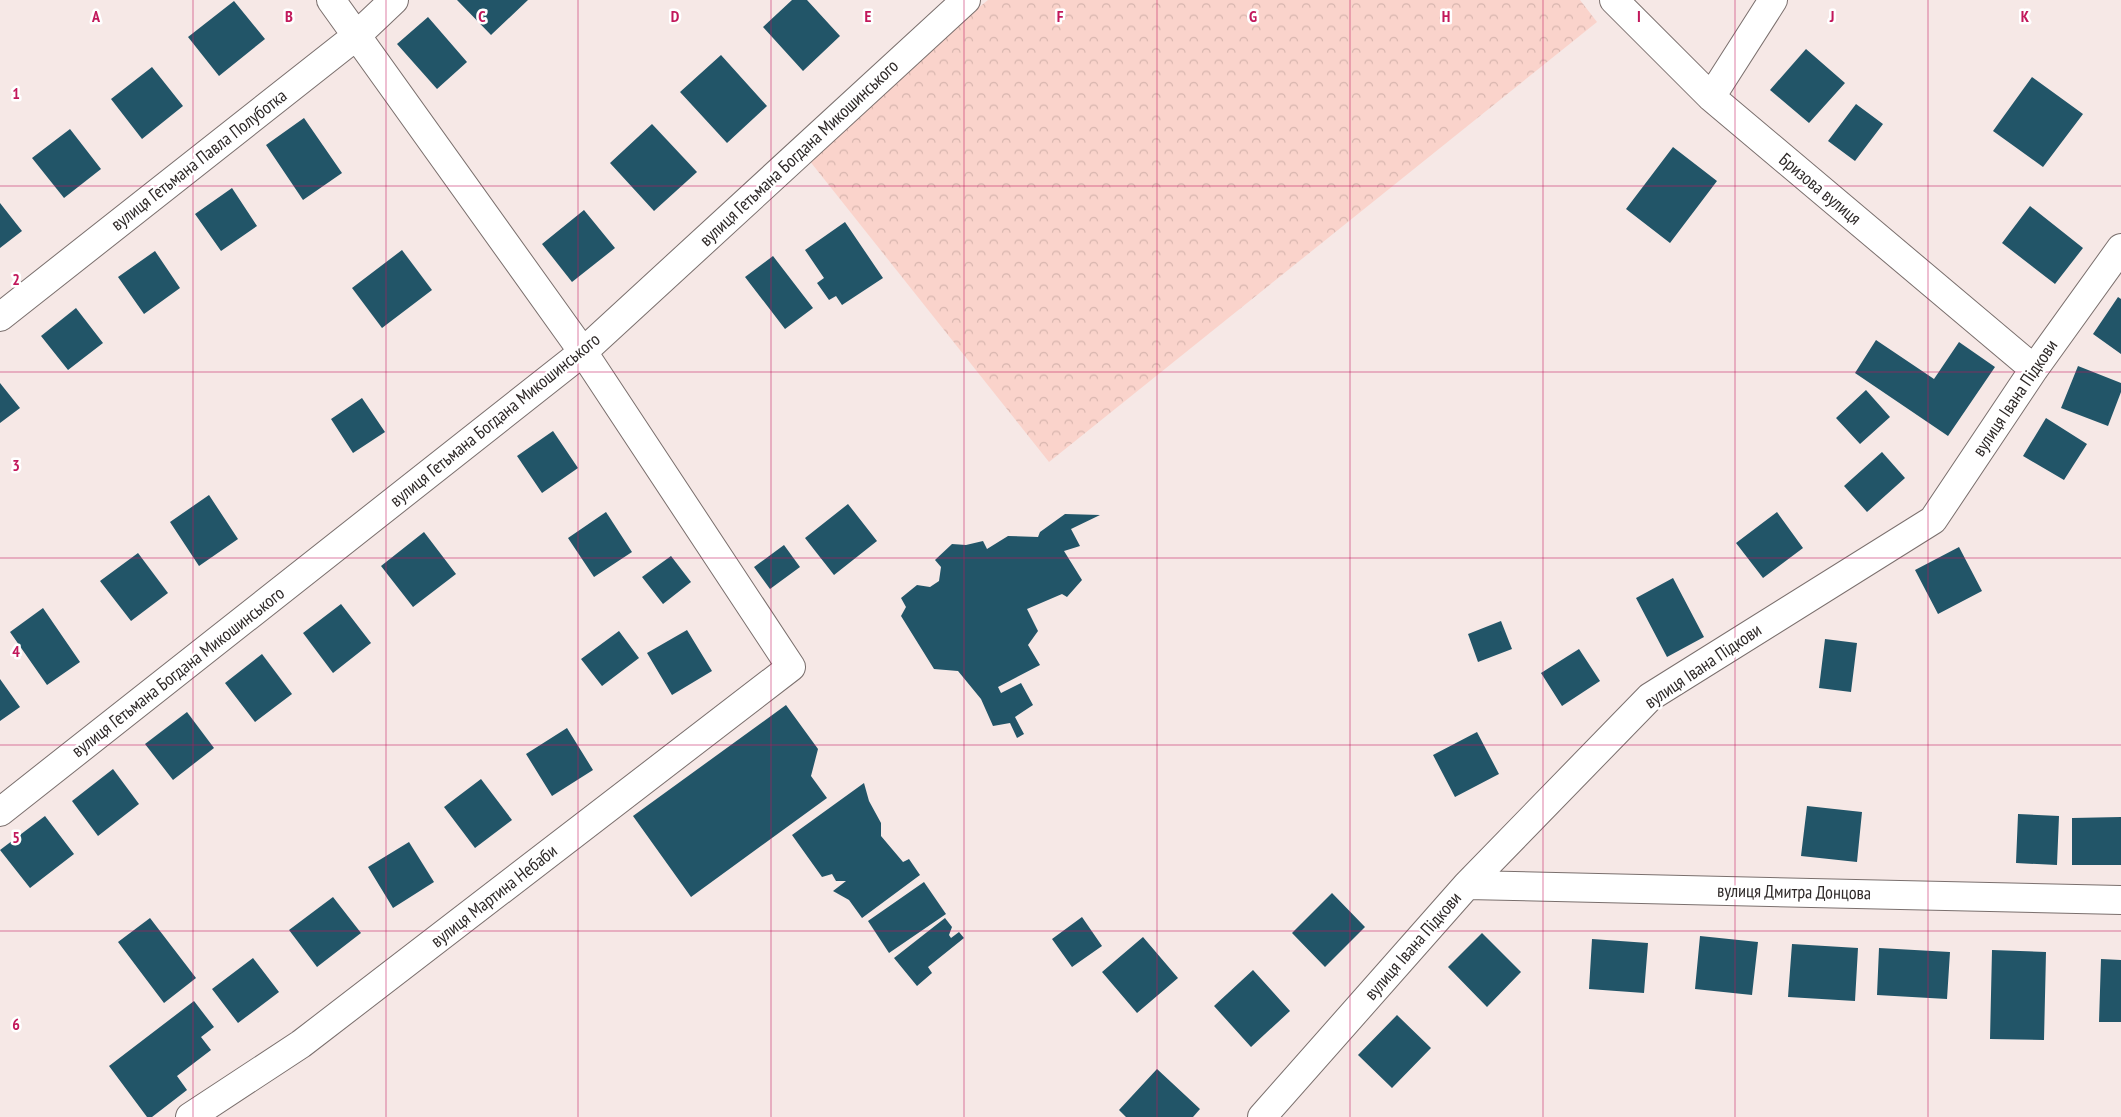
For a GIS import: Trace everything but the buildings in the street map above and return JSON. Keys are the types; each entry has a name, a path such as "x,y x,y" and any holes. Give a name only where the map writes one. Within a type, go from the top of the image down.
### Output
{"street":[{"path":"330,0 583,352"},
{"name":"вулиця Гетьмана Павла Полуботка","path":"0,317 356,37 394,0"},
{"name":"вулиця Гетьмана Богдана Микошинського","path":"0,812 583,352 966,0"},
{"name":"Бризова вулиця","path":"1614,0 1711,97 2034,369"},
{"path":"1711,97 1773,0"},
{"name":"вулиця Івана Підкови","path":"1262,1117 1467,885 1650,697 1933,520 2034,369 2121,248"},
{"name":"вулиця Мартина Небаби","path":"190,1117 301,1044 792,666 583,352"},
{"name":"вулиця Дмитра Донцова","path":"1467,885 2121,900"}],"green space":[{"path":"988,0 1580,0 1597,22 1049,462 801,150"}]}
